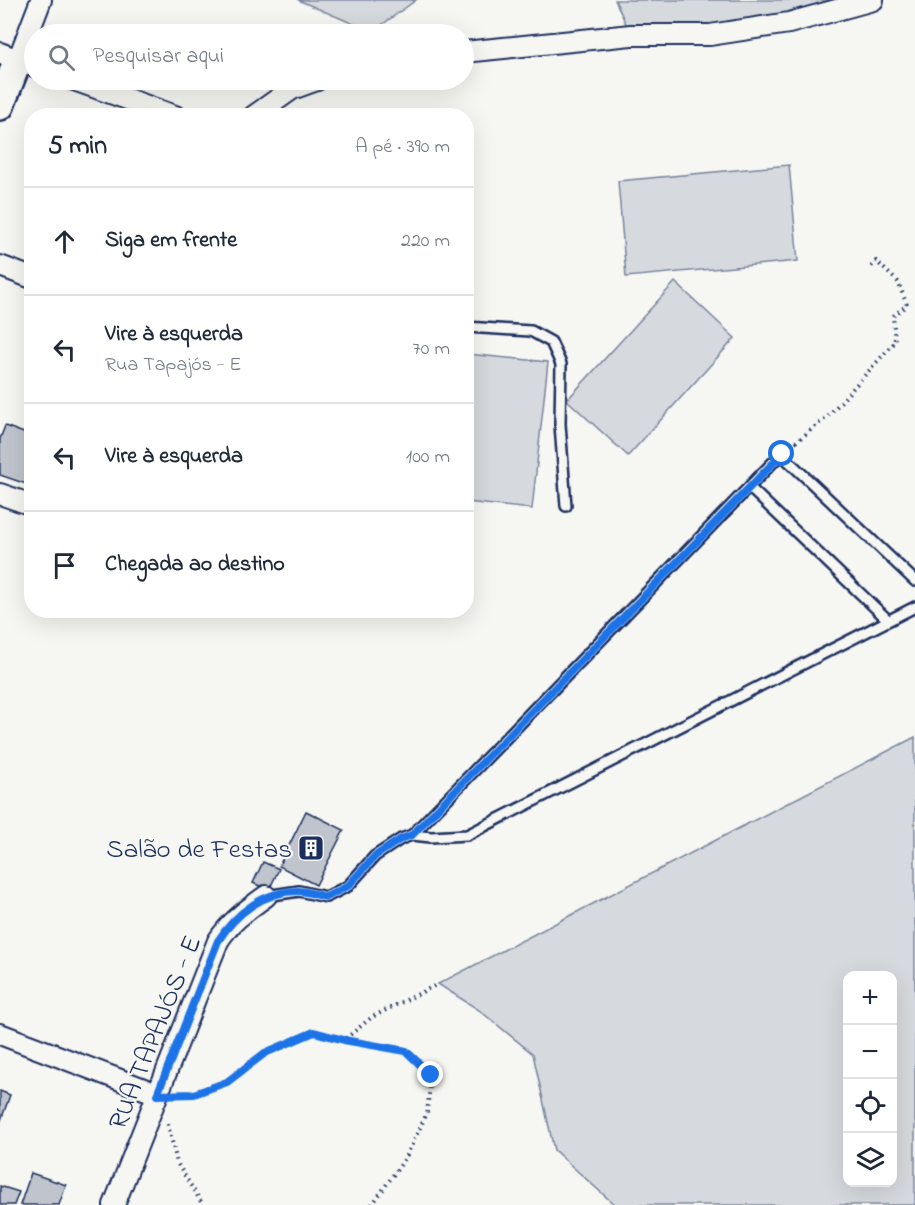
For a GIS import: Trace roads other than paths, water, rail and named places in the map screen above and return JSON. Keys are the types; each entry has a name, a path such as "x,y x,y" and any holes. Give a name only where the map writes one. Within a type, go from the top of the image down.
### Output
{"street":[{"path":"31,24 40,0"},
{"path":"474,51 631,35 710,35 789,22 873,0"},
{"path":"0,106 24,43"},
{"path":"102,90 153,108"},
{"path":"266,108 292,90"},
{"path":"0,266 24,275"},
{"path":"0,494 24,502"},
{"name":"RUA TAPAJÓS - E","path":"114,1205 218,941 237,917 266,896"},
{"path":"0,1034 157,1095"}],"lane":[{"path":"474,327 531,330 551,342 561,364 560,424 566,506"},
{"path":"266,896 299,891 326,897 348,886 375,856 401,839 412,835 782,454 915,581"},
{"path":"749,487 888,620"},
{"path":"412,835 431,837 467,835 915,607"}],"place":[{"name":"Salão de Festas","path":"311,848"}]}
